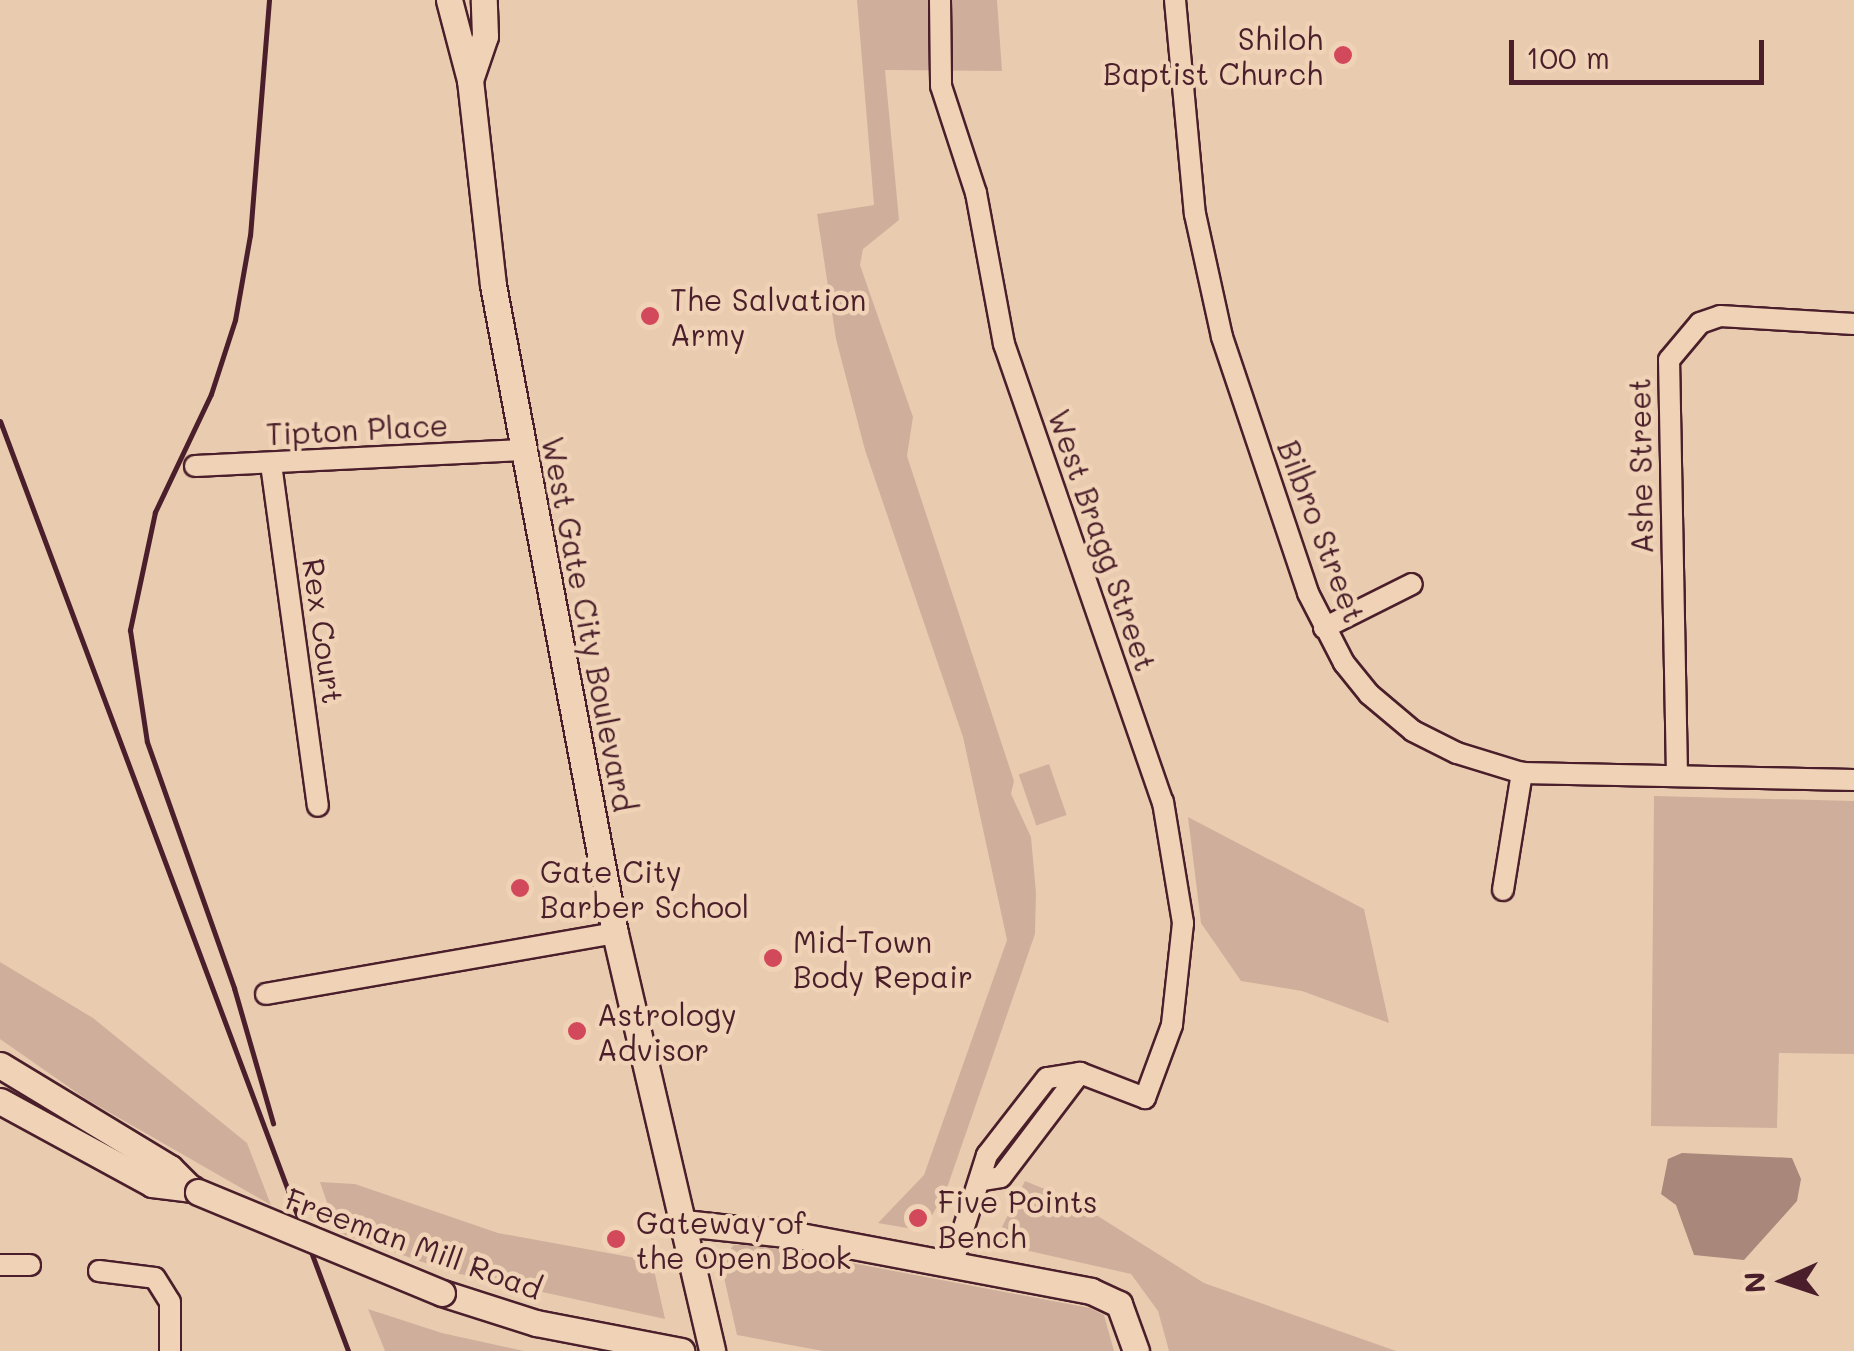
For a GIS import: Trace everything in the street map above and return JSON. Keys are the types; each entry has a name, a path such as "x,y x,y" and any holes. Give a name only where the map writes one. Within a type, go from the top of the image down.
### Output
{"main road":[{"name":"West Gate City Boulevard","path":"449,0 470,80 491,272 522,450 615,933 712,1351"},
{"name":"West Gate City Boulevard","path":"470,80 485,36 484,0"},
{"name":"Freeman Mill Road","path":"0,1064 170,1168 194,1190"},
{"name":"Freeman Mill Road","path":"0,1100 152,1184 194,1190 442,1293 536,1323 681,1351"},
{"path":"684,1223 794,1235 1091,1292 1118,1304 1136,1351"},
{"path":"1118,1304 1124,1351"}],"street":[{"name":"West Bragg Street","path":"940,0 941,86 976,193 1004,344 1172,836 1182,923 1177,1002 1145,1098 1080,1073"},
{"name":"Bilbro Street","path":"1175,0 1195,214 1222,337 1324,628 1369,694 1413,731 1457,753 1522,773 1854,780"},
{"name":"Ashe Street","path":"1677,775 1670,360 1700,323 1720,316 1854,324"},
{"name":"Tipton Place","path":"195,466 522,450"},
{"name":"Rex Court","path":"271,464 318,806"},
{"path":"1324,628 1412,584"},
{"path":"1502,890 1522,773"},
{"path":"266,994 615,933"},
{"path":"952,1265 965,1208 984,1180 987,1155 1048,1078 1080,1073"},
{"path":"984,1180 1001,1177 1080,1073"},
{"path":"1011,1122 1034,1136"},
{"path":"0,1265 30,1265"},
{"path":"100,1271 155,1278 170,1302 170,1351"}],"shaded area":[{"path":"857,0 997,0 1002,71 885,70 899,220 863,249 860,265 913,417 907,456 1014,781 1011,794 1031,837 1036,893 1035,934 948,1185 924,1231 878,1223 924,1175 1007,940 963,737 865,450 836,339 817,214 874,205"},
{"path":"1049,764 1067,815 1036,825 1019,774"},
{"path":"1654,796 1854,801 1854,1054 1779,1053 1777,1128 1651,1126"},
{"path":"1188,817 1364,909 1389,1023 1302,991 1241,981 1201,923"},
{"path":"0,962 93,1018 247,1143 271,1205 86,1099 0,1039"},
{"path":"1682,1153 1792,1158 1801,1179 1797,1201 1744,1260 1694,1255 1676,1205 1661,1194 1668,1159"},
{"path":"1025,1181 1074,1201 1204,1283 1396,1351 1169,1351 1158,1311 1131,1274 994,1243"},
{"path":"320,1182 355,1184 498,1233 652,1261 665,1319 451,1272 337,1232"},
{"path":"751,1244 1090,1308 1104,1315 1114,1351 823,1351 737,1335 720,1260 734,1245"},
{"path":"368,1309 442,1333 524,1351 385,1351"}],"railway":[{"path":"269,0 250,235 235,320 211,394 155,512 130,630 147,742 234,988 273,1123"},
{"path":"0,421 348,1351"}],"place":[{"name":"Shiloh Baptist Church","path":"1343,55"},
{"name":"The Salvation Army","path":"650,316"},
{"name":"Gate City Barber School","path":"520,888"},
{"name":"Mid-Town Body Repair","path":"773,958"},
{"name":"Astrology Advisor","path":"577,1031"},
{"name":"Five Points Bench","path":"918,1218"},
{"name":"Gateway of the Open Book","path":"616,1239"}]}
